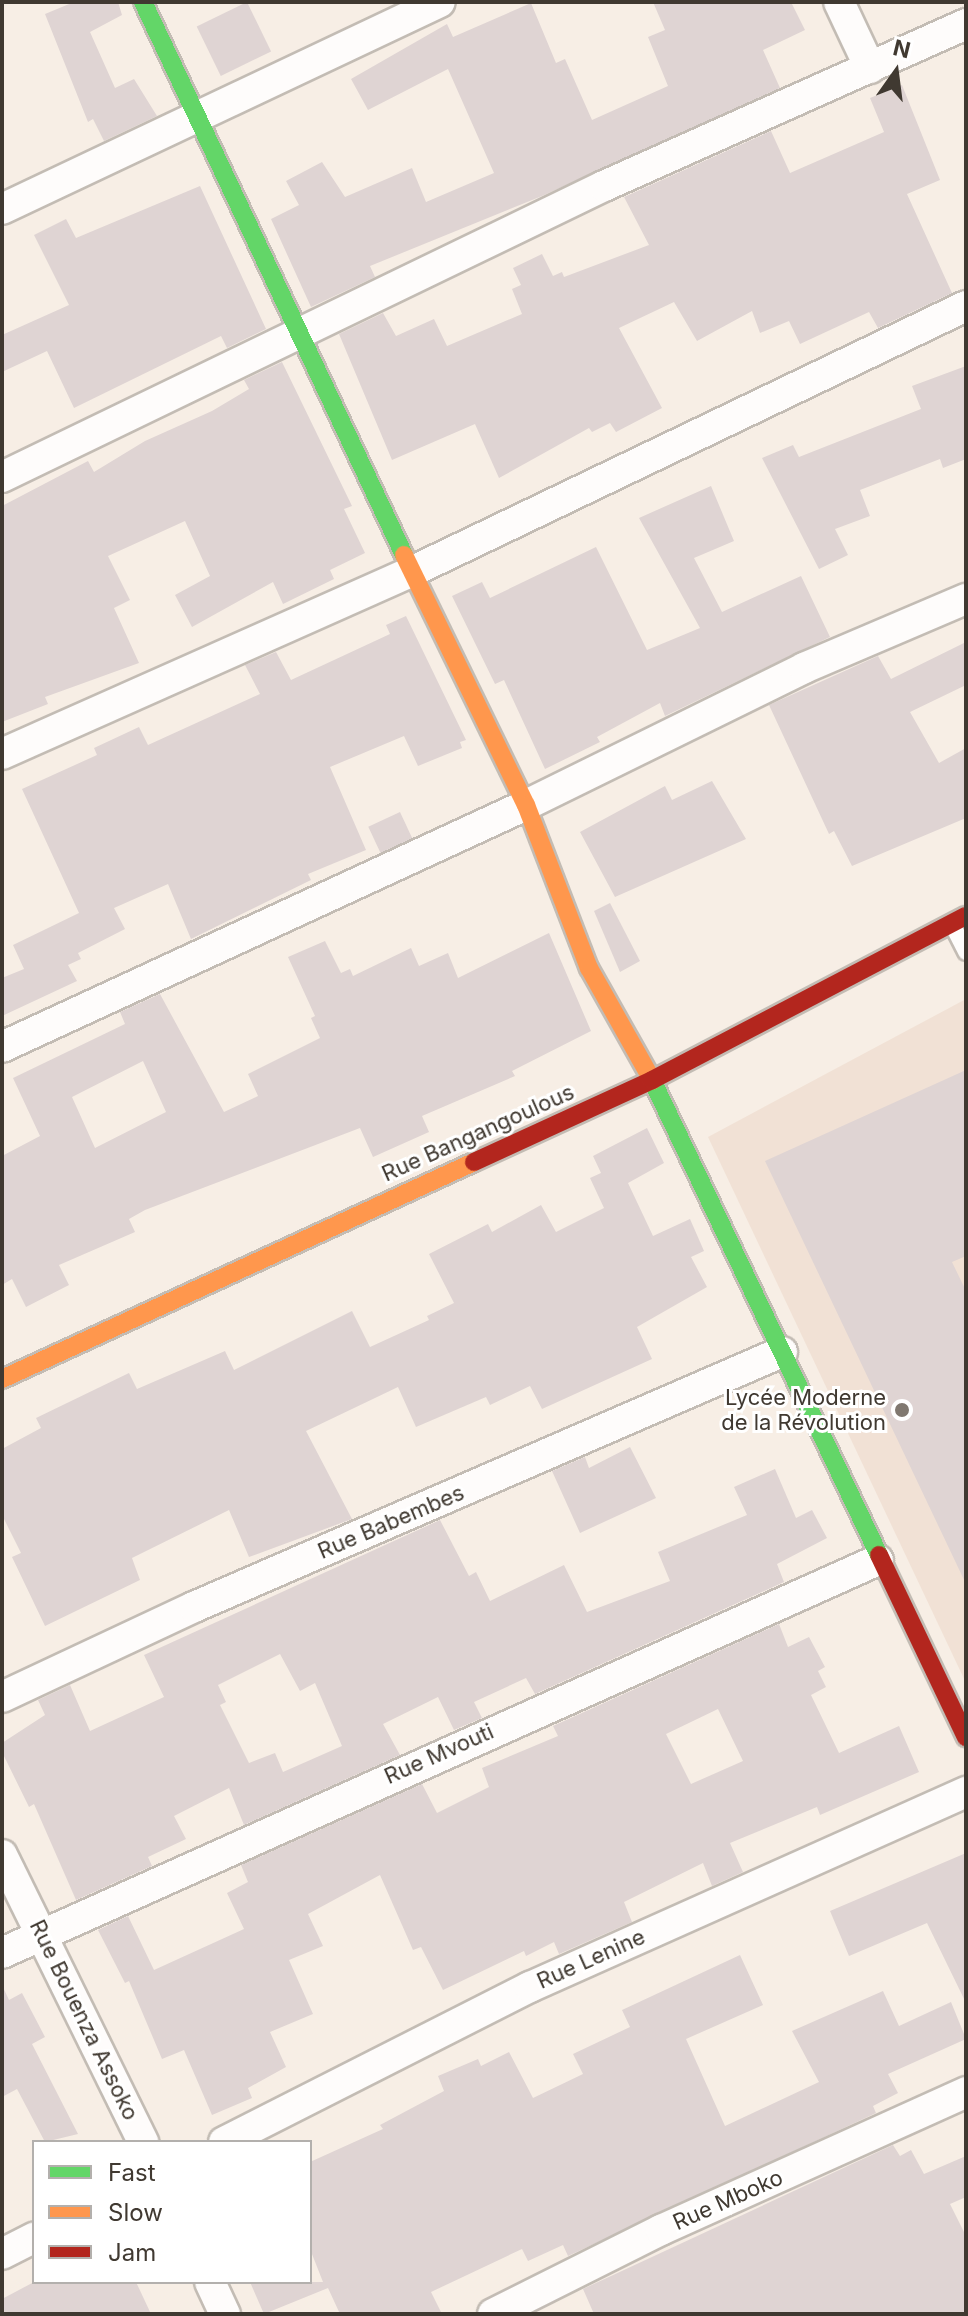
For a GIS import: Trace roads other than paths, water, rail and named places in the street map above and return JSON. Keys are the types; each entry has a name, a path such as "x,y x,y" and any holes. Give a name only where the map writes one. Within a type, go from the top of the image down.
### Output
{"street":[{"path":"143,2 298,338 526,805 589,968 652,1080 878,1560 966,1737"},
{"path":"2,209 439,2"},
{"path":"839,2 870,68"},
{"path":"2,477 298,338 604,186 966,24"},
{"path":"2,754 413,571 966,306"},
{"path":"2,1047 526,805 804,668 966,599"},
{"name":"Rue Bangangoulous","path":"2,1379 652,1080 959,920"},
{"name":"Rue Babembes","path":"2,1697 194,1607 782,1352"},
{"name":"Rue Mvouti","path":"2,1953 878,1560"},
{"name":"Rue Lenine","path":"228,2140 530,1987 966,1792"},
{"name":"Rue Bouenza Assoko","path":"2,1855 142,2140"},
{"name":"Rue Mboko","path":"493,2314 661,2230 966,2092"},
{"path":"2,2254 32,2239"},
{"path":"211,2284 225,2314"}],"lane":[{"path":"959,920 966,952"}],"place":[{"name":"Lycée Moderne de la Révolution","path":"902,1410"}]}
